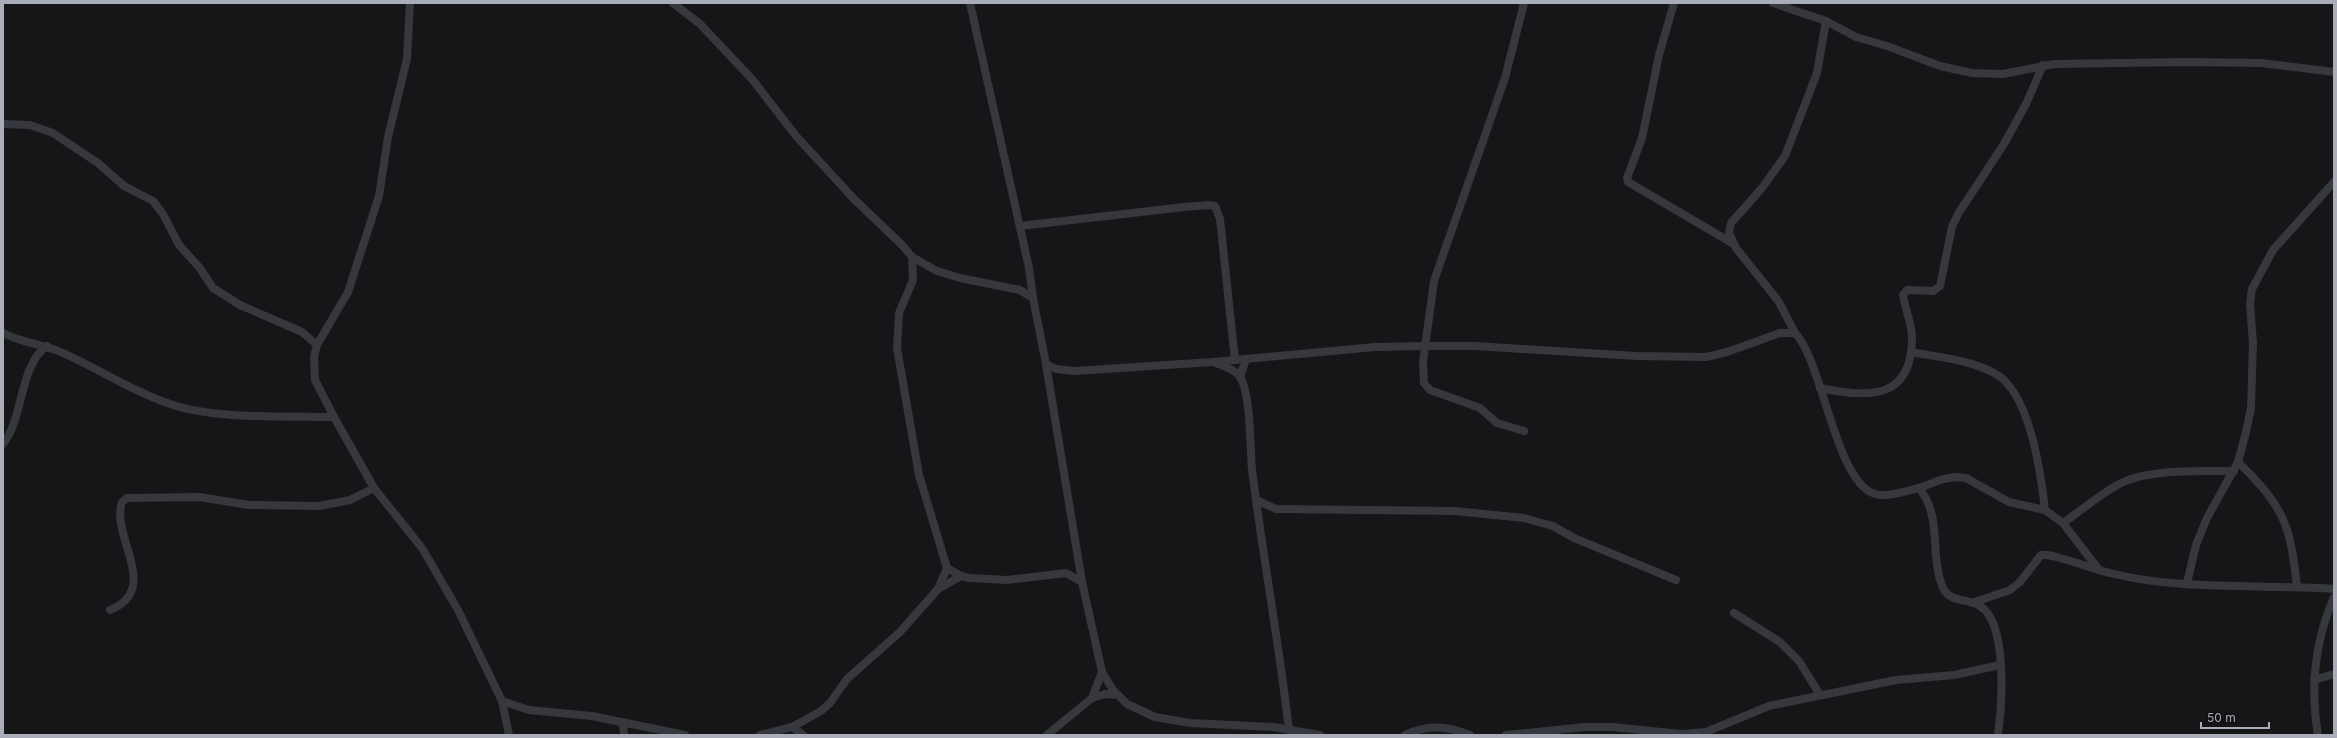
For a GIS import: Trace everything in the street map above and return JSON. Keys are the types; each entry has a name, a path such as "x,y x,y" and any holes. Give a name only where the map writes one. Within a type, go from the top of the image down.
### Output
{"street":[{"path":"410,3 407,58 388,137 379,196 348,292 317,345 314,357 315,380 374,488 422,548 438,574 480,652 502,701 509,735"},
{"path":"673,3 700,24 752,79 796,136 854,200 902,245 912,257 937,271 960,278 1020,290 1032,298"},
{"path":"970,3 1029,268 1032,298 1046,364 1082,582 1102,672 1118,695 1128,704 1155,717 1190,723 1273,727 1287,732 1320,735"},
{"path":"1524,3 1505,78 1434,281 1424,346 1423,376 1426,387 1480,408 1497,423 1524,431"},
{"path":"1674,3 1659,55 1642,138 1627,178 1628,182 1732,243 1779,302 1795,333 1799,337 1820,388 1851,473 1864,489 1879,495 1919,488 1956,477 1966,478 2009,502 2045,510 2063,523 2099,570"},
{"path":"1773,3 1826,21 1856,37 1959,71 2003,74 2043,65 2261,62 2334,72"},
{"path":"1732,243 1729,233 1731,223 1762,188 1786,156 1817,72 1826,21"},
{"path":"1820,388 1860,394 1894,387 1901,380 1911,352 1912,333 1903,295 1907,290 1933,291 1940,286 1952,228 1958,214 2004,144 2026,104 2043,65"},
{"path":"3,124 30,125 53,133 98,163 124,186 153,201 163,214 179,245 199,267 213,288 240,305 302,332 317,345"},
{"path":"2187,583 2196,545 2207,518 2234,472 2238,462 2251,408 2253,344 2250,304 2252,289 2273,250 2334,182"},
{"path":"1020,226 1184,207 1215,206 1220,219 1235,360"},
{"path":"760,735 792,727 810,718 830,703 847,679 900,632 938,589 947,568 919,475 897,348 899,313 913,280 912,257"},
{"path":"3,333 10,337 47,346 153,398 178,406 219,413 334,417"},
{"path":"1046,364 1056,369 1074,371 1213,362 1375,347 1424,346 1475,346 1636,356 1706,357 1727,352 1780,333 1795,333"},
{"path":"3,444 11,431 35,359 47,346"},
{"path":"1911,352 1984,368 1996,373 2004,380 2016,395 2022,406 2040,474 2045,510"},
{"path":"1240,377 1246,359"},
{"path":"1213,362 1232,370 1240,377 1247,402 1256,500 1279,643 1287,732"},
{"path":"2238,462 2268,493 2286,525 2292,541 2297,587"},
{"path":"2063,523 2095,499 2132,479 2198,471 2234,472"},
{"path":"110,610 120,606 132,588 132,564 121,515 122,502 127,498 199,497 248,505 313,506 350,500 374,488"},
{"path":"1919,488 1926,497 1932,513 1937,562 1944,589 1951,597 1980,606 1993,622 2000,665 2001,711 1998,735"},
{"path":"1256,500 1270,508 1310,511 1455,511 1524,518 1554,526 1574,538 1676,580"},
{"path":"1259,520 1270,508"},
{"path":"1972,603 2010,590 2020,582 2041,555 2048,554 2126,577 2187,583 2334,589"},
{"path":"947,568 961,576 1007,580 1066,573 1082,582"},
{"path":"938,589 961,576"},
{"path":"2318,735 2314,680 2316,656 2334,597"},
{"path":"1734,613 1780,642 1799,661 1820,695"},
{"path":"1506,735 1585,727 1612,727 1681,734 1706,732 1768,706 1896,680 1954,675 2000,665"},
{"path":"1092,698 1102,672"},
{"path":"2314,680 2334,674"},
{"path":"1047,735 1092,698 1105,694 1118,695"},
{"path":"502,701 529,710 592,716 684,735"},
{"path":"623,723 624,735"},
{"path":"792,727 803,735"},
{"path":"1406,735 1427,727 1456,730 1470,735"}]}
